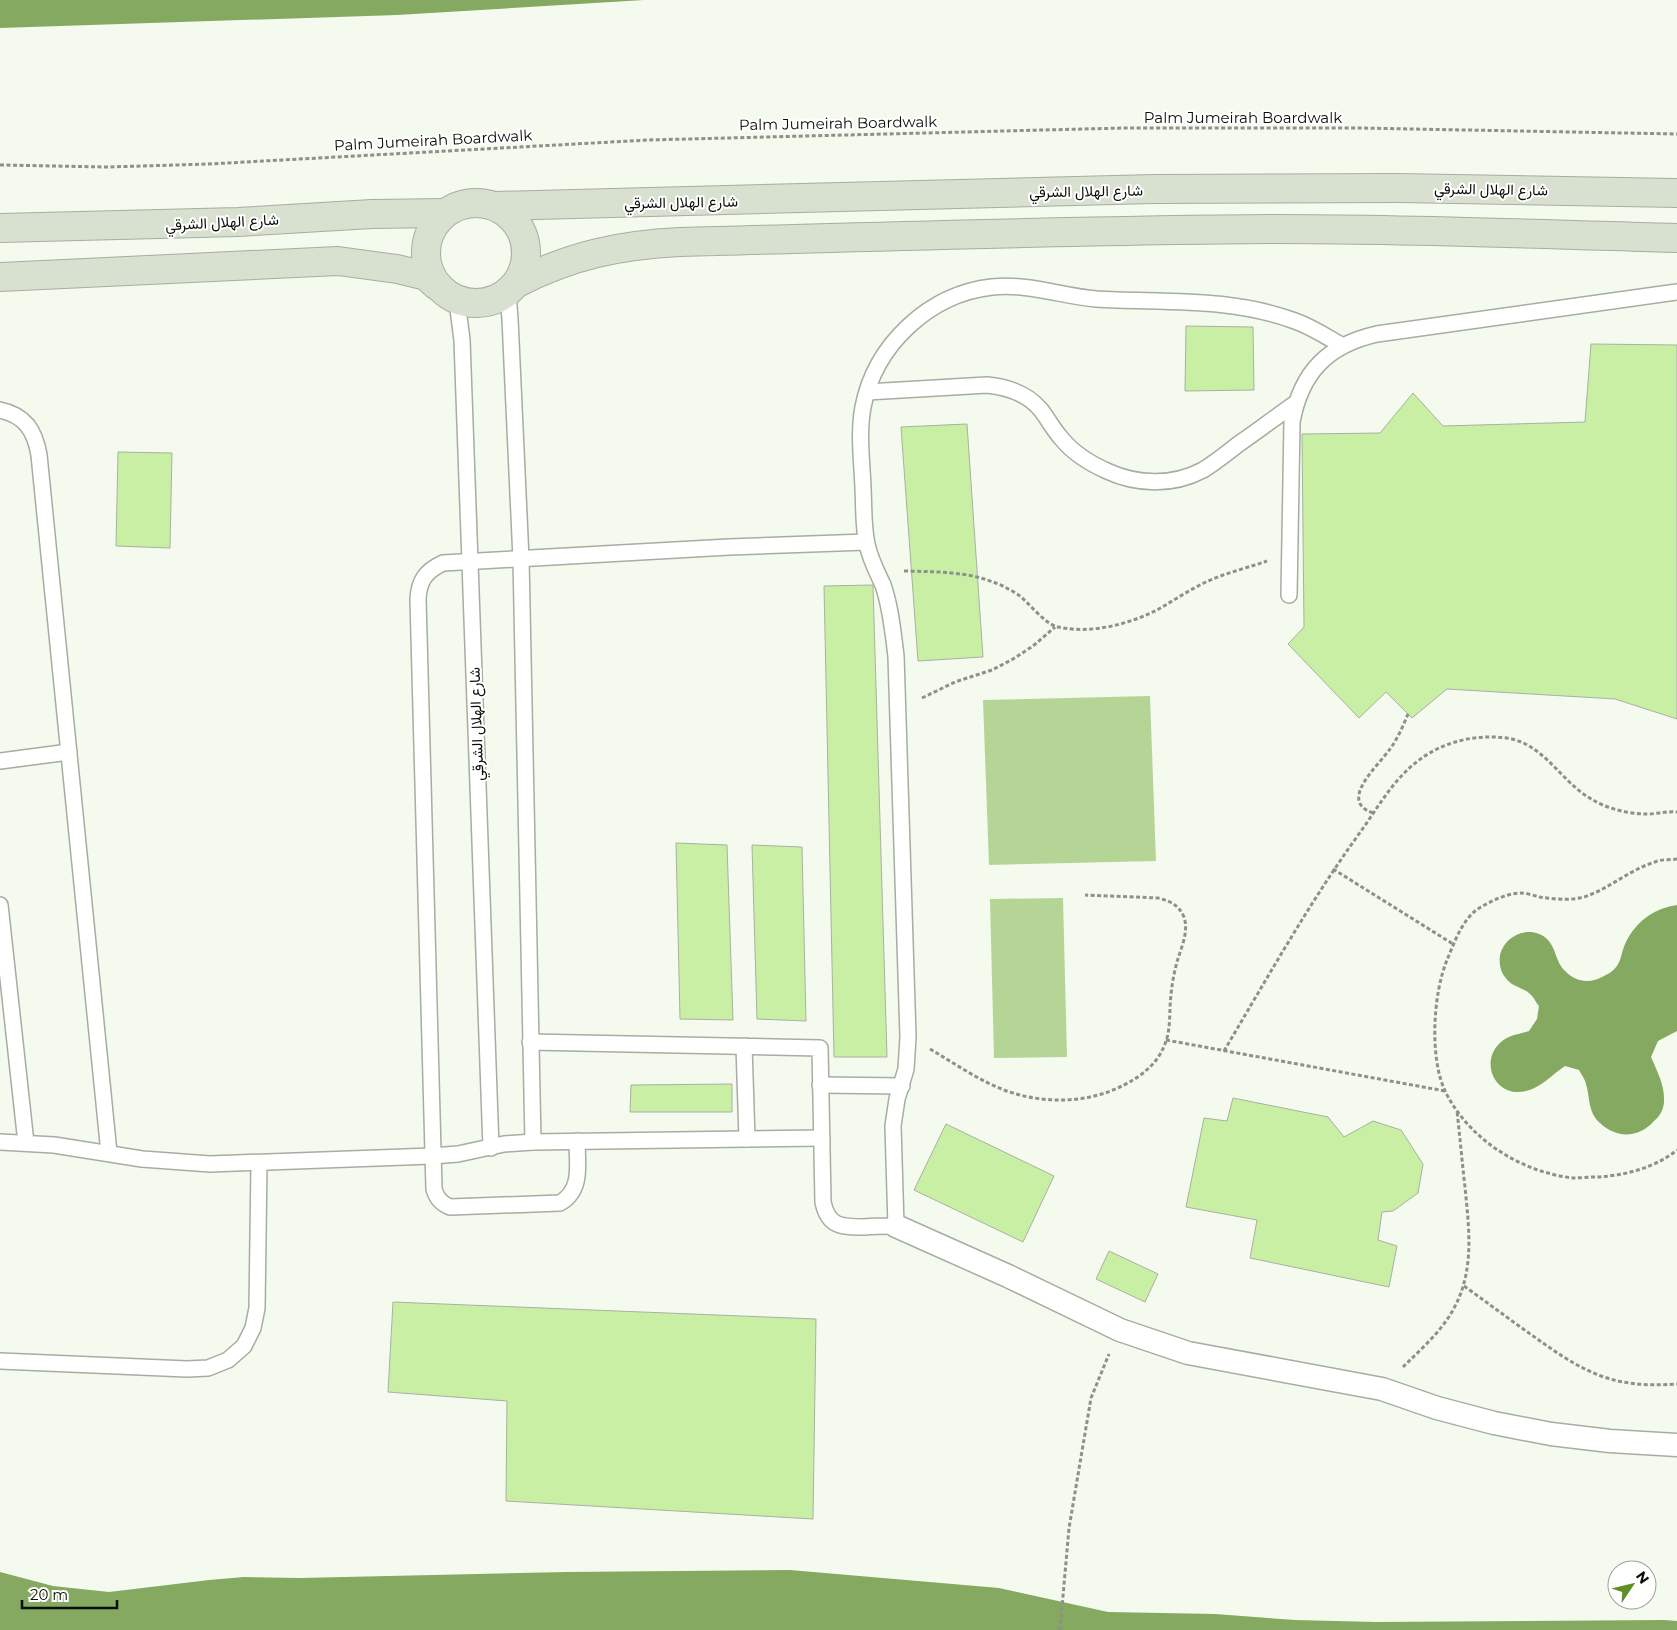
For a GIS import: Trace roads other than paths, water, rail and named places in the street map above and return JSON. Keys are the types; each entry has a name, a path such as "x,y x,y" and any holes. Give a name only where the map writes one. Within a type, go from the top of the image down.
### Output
{"main road":[{"name":"شارع الهلال الشرقي","path":"0,228 219,223 372,214 444,213 468,202 495,206 1163,189 1398,188 1677,193"},
{"name":"شارع الهلال الشرقي","path":"495,206 516,221 526,245 523,272 513,288"},
{"name":"شارع الهلال الشرقي","path":"444,213 428,234 425,260 446,293"},
{"path":"0,277 338,261 368,264 426,276 446,293 484,304 544,270 576,258 610,249 680,242 1154,230 1400,230 1677,238"}],"street":[{"path":"896,1226 1008,1276 1120,1330 1188,1353 1382,1390 1437,1408 1552,1434 1610,1441 1677,1445"}],"lane":[{"path":"530,1042 820,1048 823,1202 825,1212 831,1221 841,1226 896,1226 893,1126 897,1099 902,1086 908,1053 896,656 888,604 883,585 866,542 860,440 863,408 876,369 905,328 924,312 969,290 994,286 1015,286 1090,298 1198,302 1248,308 1297,322 1342,346"},
{"path":"513,288 510,319 521,559 533,1142"},
{"path":"1289,594 1292,422 1302,386 1326,356 1358,338 1377,334 1677,292"},
{"name":"شارع الهلال الشرقي","path":"446,293 462,340 491,1148"},
{"path":"867,392 987,385 1016,391 1040,409 1062,439 1077,454 1095,466 1115,475 1136,481 1158,482 1181,479 1202,470 1296,403"},
{"path":"0,410 22,419 32,429 37,442 109,1153"},
{"path":"577,1140 574,1190 568,1198 560,1203 450,1207 436,1197 432,1156 418,599 419,587 424,576 432,568 443,563 728,547 866,542"},
{"path":"0,761 69,752"},
{"path":"0,905 26,1143"},
{"path":"744,1046 747,1139"},
{"path":"820,1084 902,1086"},
{"path":"0,1142 63,1146 176,1163 259,1164 458,1154 512,1143 533,1142 822,1138"},
{"path":"0,1361 187,1369 208,1368 228,1360 244,1346 253,1328 257,1308 259,1164"}]}
